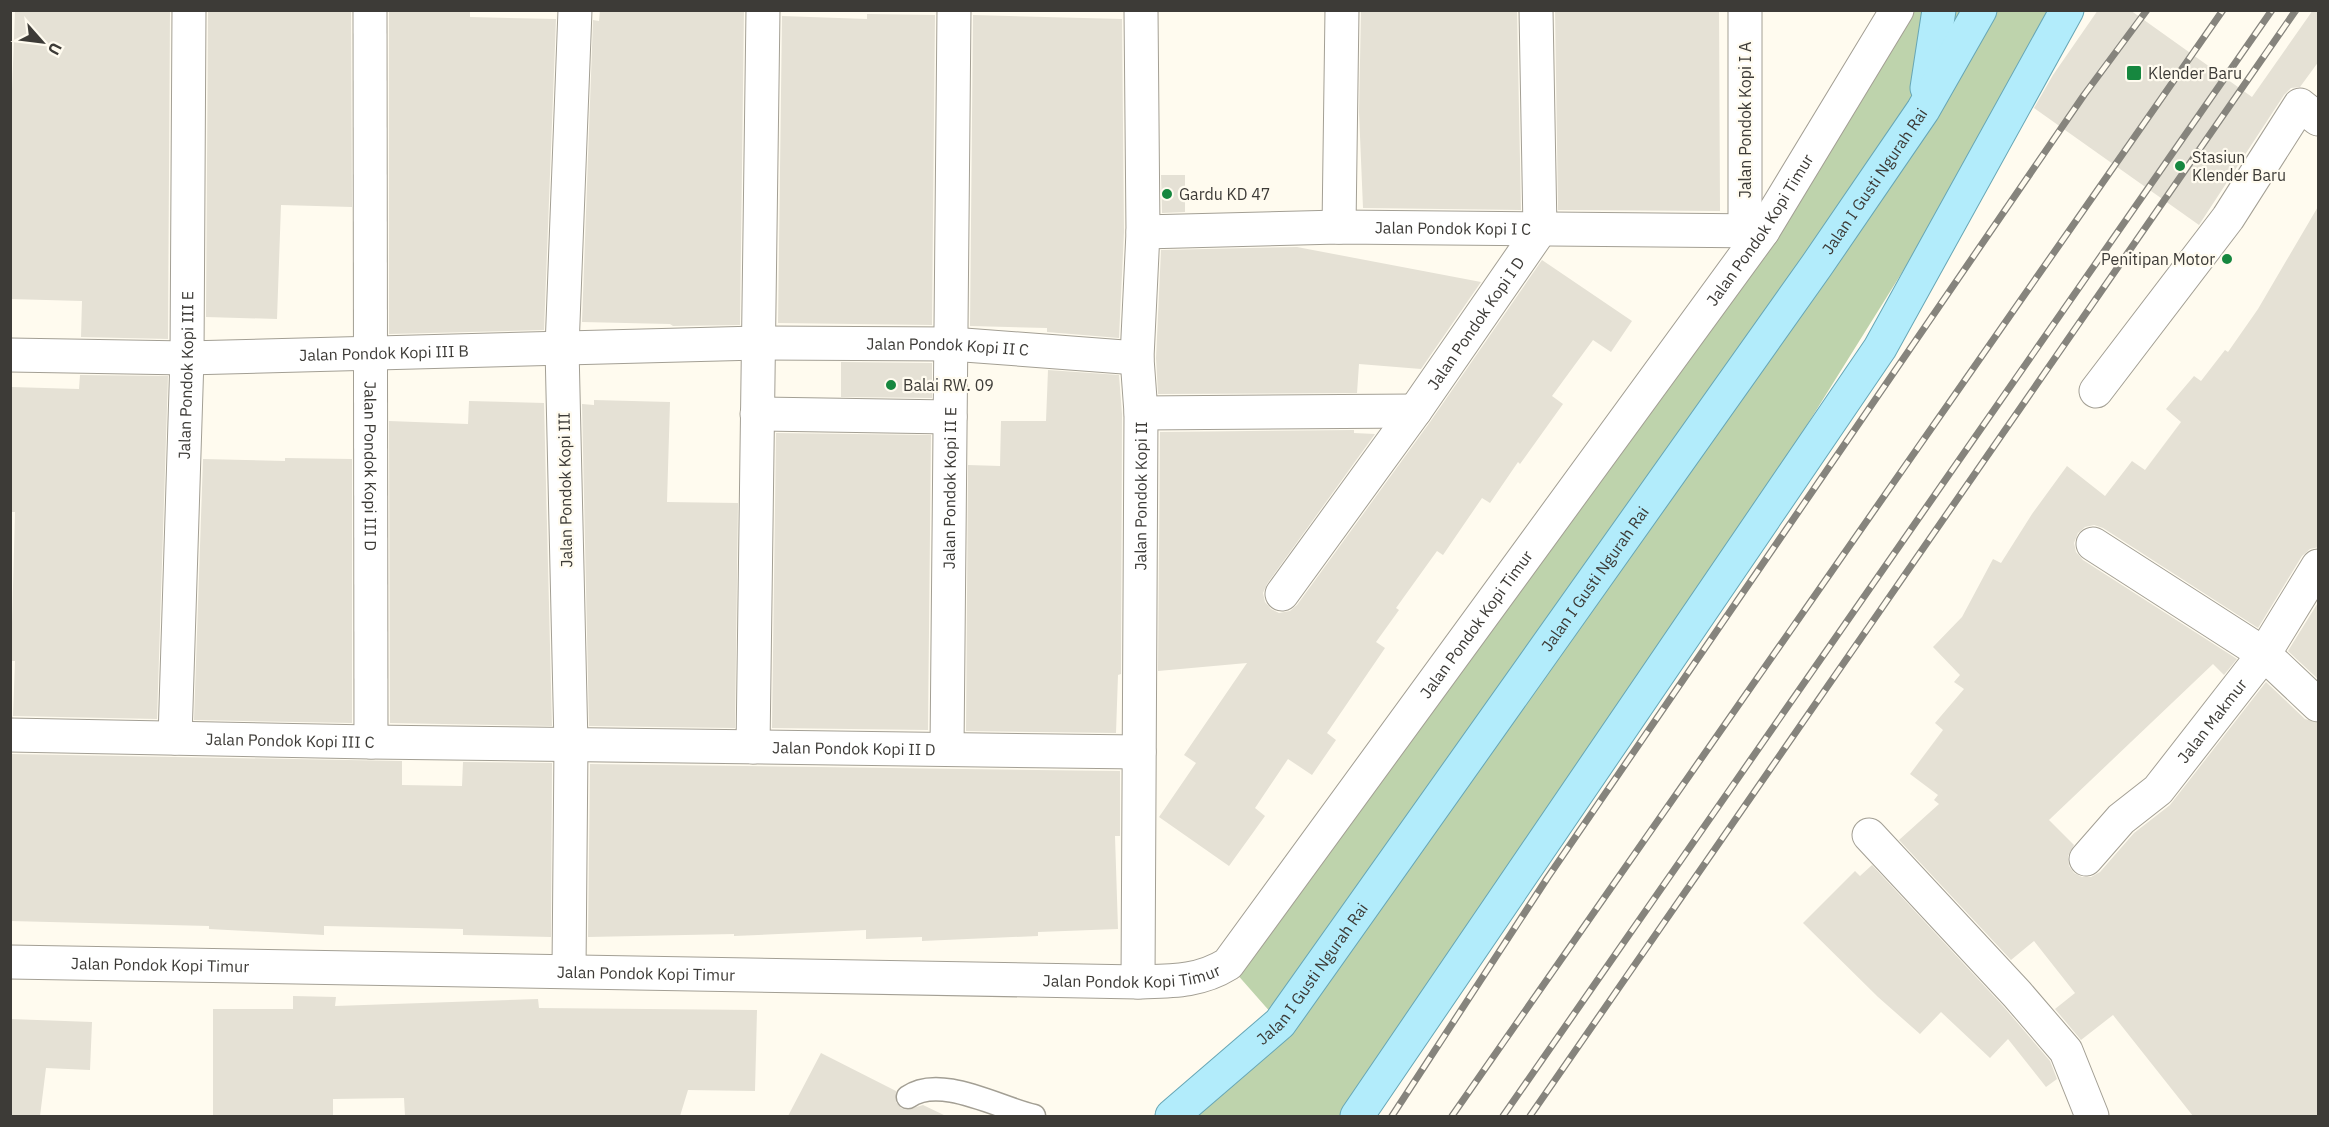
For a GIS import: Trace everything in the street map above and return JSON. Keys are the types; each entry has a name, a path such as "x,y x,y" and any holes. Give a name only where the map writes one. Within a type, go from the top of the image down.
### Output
{"main road":[{"path":"1923,110 1939,10"},
{"name":"Jalan I Gusti Ngurah Rai","path":"1172,1116 1280,1023 1796,295 1923,110 1980,10"},
{"path":"1357,1116 1880,348 2067,10"}],"street":[{"name":"Jalan Pondok Kopi III E","path":"175,738 187,358 189,10"},
{"name":"Jalan Pondok Kopi III D","path":"370,10 371,742"},
{"name":"Jalan Pondok Kopi III","path":"569,970 570,745 562,348 575,10"},
{"path":"753,747 763,10"},
{"name":"Jalan Pondok Kopi II E","path":"947,749 954,10"},
{"name":"Jalan Pondok Kopi II","path":"1138,982 1142,412 1137,358 1143,232 1141,10"},
{"path":"1339,227 1342,10"},
{"path":"1536,10 1539,230"},
{"name":"Jalan Pondok Kopi I A","path":"1744,10 1754,231"},
{"name":"Jalan Pondok Kopi Timur","path":"10,962 569,970 1138,982 1185,981 1210,976 1228,964 1754,231 1897,10"},
{"path":"2096,391 2309,112"},
{"name":"Jalan Pondok Kopi I C","path":"1143,232 1339,227 1754,231"},
{"name":"Jalan Pondok Kopi I D","path":"1282,594 1415,411 1539,230"},
{"name":"Jalan Pondok Kopi III B","path":"10,355 187,358 370,351 758,343"},
{"name":"Jalan Pondok Kopi II C","path":"758,343 951,344 1137,358"},
{"path":"1142,412 1415,411"},
{"path":"757,414 951,417"},
{"path":"2093,544 2264,654 2319,705"},
{"name":"Jalan Makmur","path":"2086,859 2121,819 2158,790 2264,654 2319,566"},
{"name":"Jalan Pondok Kopi III C","path":"10,735 570,745"},
{"name":"Jalan Pondok Kopi II D","path":"570,745 1139,752"},
{"path":"1869,835 2017,994 2066,1051 2092,1116"}],"lane":[{"path":"908,1097 917,1091 945,1089 1034,1116"}],"green space":[{"path":"1898,11 2065,11 1577,794 1357,1116 1172,1116 1279,1022 1228,964"}],"building":[{"path":"15,10 170,10 168,339 81,337 82,301 10,299 10,145"},
{"path":"208,10 351,10 352,207 281,205 277,319 206,317"},
{"path":"389,10 470,10 470,17 556,19 544,330 389,334"},
{"path":"600,10 744,10 740,325 673,326 670,324 582,322 593,20 599,21"},
{"path":"1361,10 1517,10 1521,210 1363,208 1359,112"},
{"path":"1555,10 1719,10 1720,211 1558,210"},
{"name":"Stasiun Klender Baru","path":"2098,10 2130,10 2252,97 2313,10 2319,10 2319,61 2300,87 2291,88 2284,95 2199,225 2034,108 2053,75"},
{"path":"867,14 935,15 932,325 778,323 782,16 867,19"},
{"path":"973,15 1122,19 1124,232 1119,338 1047,332 1047,328 970,326"},
{"name":"Gardu KD 47","path":"1161,175 1185,175 1185,212 1162,213"},
{"path":"2319,205 2319,547 2310,549 2302,556 2258,628 2103,528 2094,525 2085,527 2078,533 2074,543 2076,552 2083,560 2237,659 2224,675 2213,664 2049,820 2074,845 2068,856 2069,866 2074,873 2082,877 2091,877 2100,872 2134,833 2170,805 2266,682 2305,719 2319,723 2319,1116 2193,1116 2113,1015 2081,1040 2055,1009 2075,993 2034,941 2011,960 1899,840 1939,804 1934,800 1938,795 1910,774 1943,730 1935,723 1964,689 1954,682 1960,675 1933,647 1962,617 1993,559 2001,563 2032,514 2067,466 2105,496 2132,461 2145,470 2181,422 2166,409 2194,376 2201,381 2225,350 2228,352 2258,309"},
{"path":"1297,247 1481,282 1421,369 1359,364 1357,393 1158,394 1156,358 1161,250"},
{"path":"1542,260 1632,321 1611,352 1593,340 1552,396 1563,404 1520,464 1518,462 1490,503 1482,498 1443,555 1437,551 1396,608 1399,610 1376,642 1385,648 1327,733 1336,740 1312,775 1288,759 1255,808 1265,816 1229,866 1159,817 1196,763 1184,755 1247,663 1158,671 1160,432 1354,430 1354,433 1375,434 1267,584 1263,593 1265,602 1279,613 1290,611 1297,605 1430,422"},
{"name":"Balai RW. 09","path":"841,362 932,363 932,398 841,397"},
{"path":"1048,370 1119,375 1122,414 1121,674 1118,675 1116,733 966,731 968,465 1000,466 1001,421 1046,421"},
{"path":"80,375 168,376 157,719 13,716 15,661 11,661 15,512 10,512 11,387 79,389"},
{"path":"594,400 670,402 667,502 738,503 735,728 589,726 582,404 594,405"},
{"path":"469,401 544,403 552,726 390,723 389,421 468,424"},
{"path":"776,433 931,435 928,730 772,728"},
{"path":"285,458 352,459 352,723 194,720 203,459 285,461"},
{"path":"2319,601 2319,680 2288,651"},
{"path":"12,754 402,761 402,785 462,786 463,762 552,763 551,937 463,935 463,929 324,926 324,935 209,929 209,926 10,921"},
{"path":"590,764 1120,771 1120,836 1115,836 1118,929 1038,932 1038,936 922,941 922,937 866,939 866,930 734,936 734,934 588,937"},
{"path":"1872,865 2003,1006 2050,1061 2057,1079 2046,1087 2008,1039 1990,1058 1941,1012 1920,1034 1878,997 1803,923 1855,871 1860,876"},
{"path":"293,996 336,997 335,1006 538,999 539,1008 757,1010 755,1091 688,1090 680,1116 405,1116 404,1098 333,1099 333,1116 213,1116 213,1009 293,1009"},
{"path":"10,1019 92,1022 90,1070 46,1068 40,1116 10,1115"},
{"path":"821,1053 896,1091 896,1102 901,1108 907,1110 923,1105 946,1116 788,1116"}],"railway":[{"path":"1392,1116 1548,877 2084,95 2147,10"},
{"path":"1452,1116 2223,10"},
{"path":"1503,1116 2272,10"},
{"path":"1530,1116 2296,10"}],"place":[{"name":"Klender Baru","path":"2134,73"},
{"name":"Stasiun Klender Baru","path":"2180,166"},
{"name":"Gardu KD 47","path":"1167,194"},
{"name":"Penitipan Motor","path":"2227,259"},
{"name":"Balai RW. 09","path":"891,385"}]}
